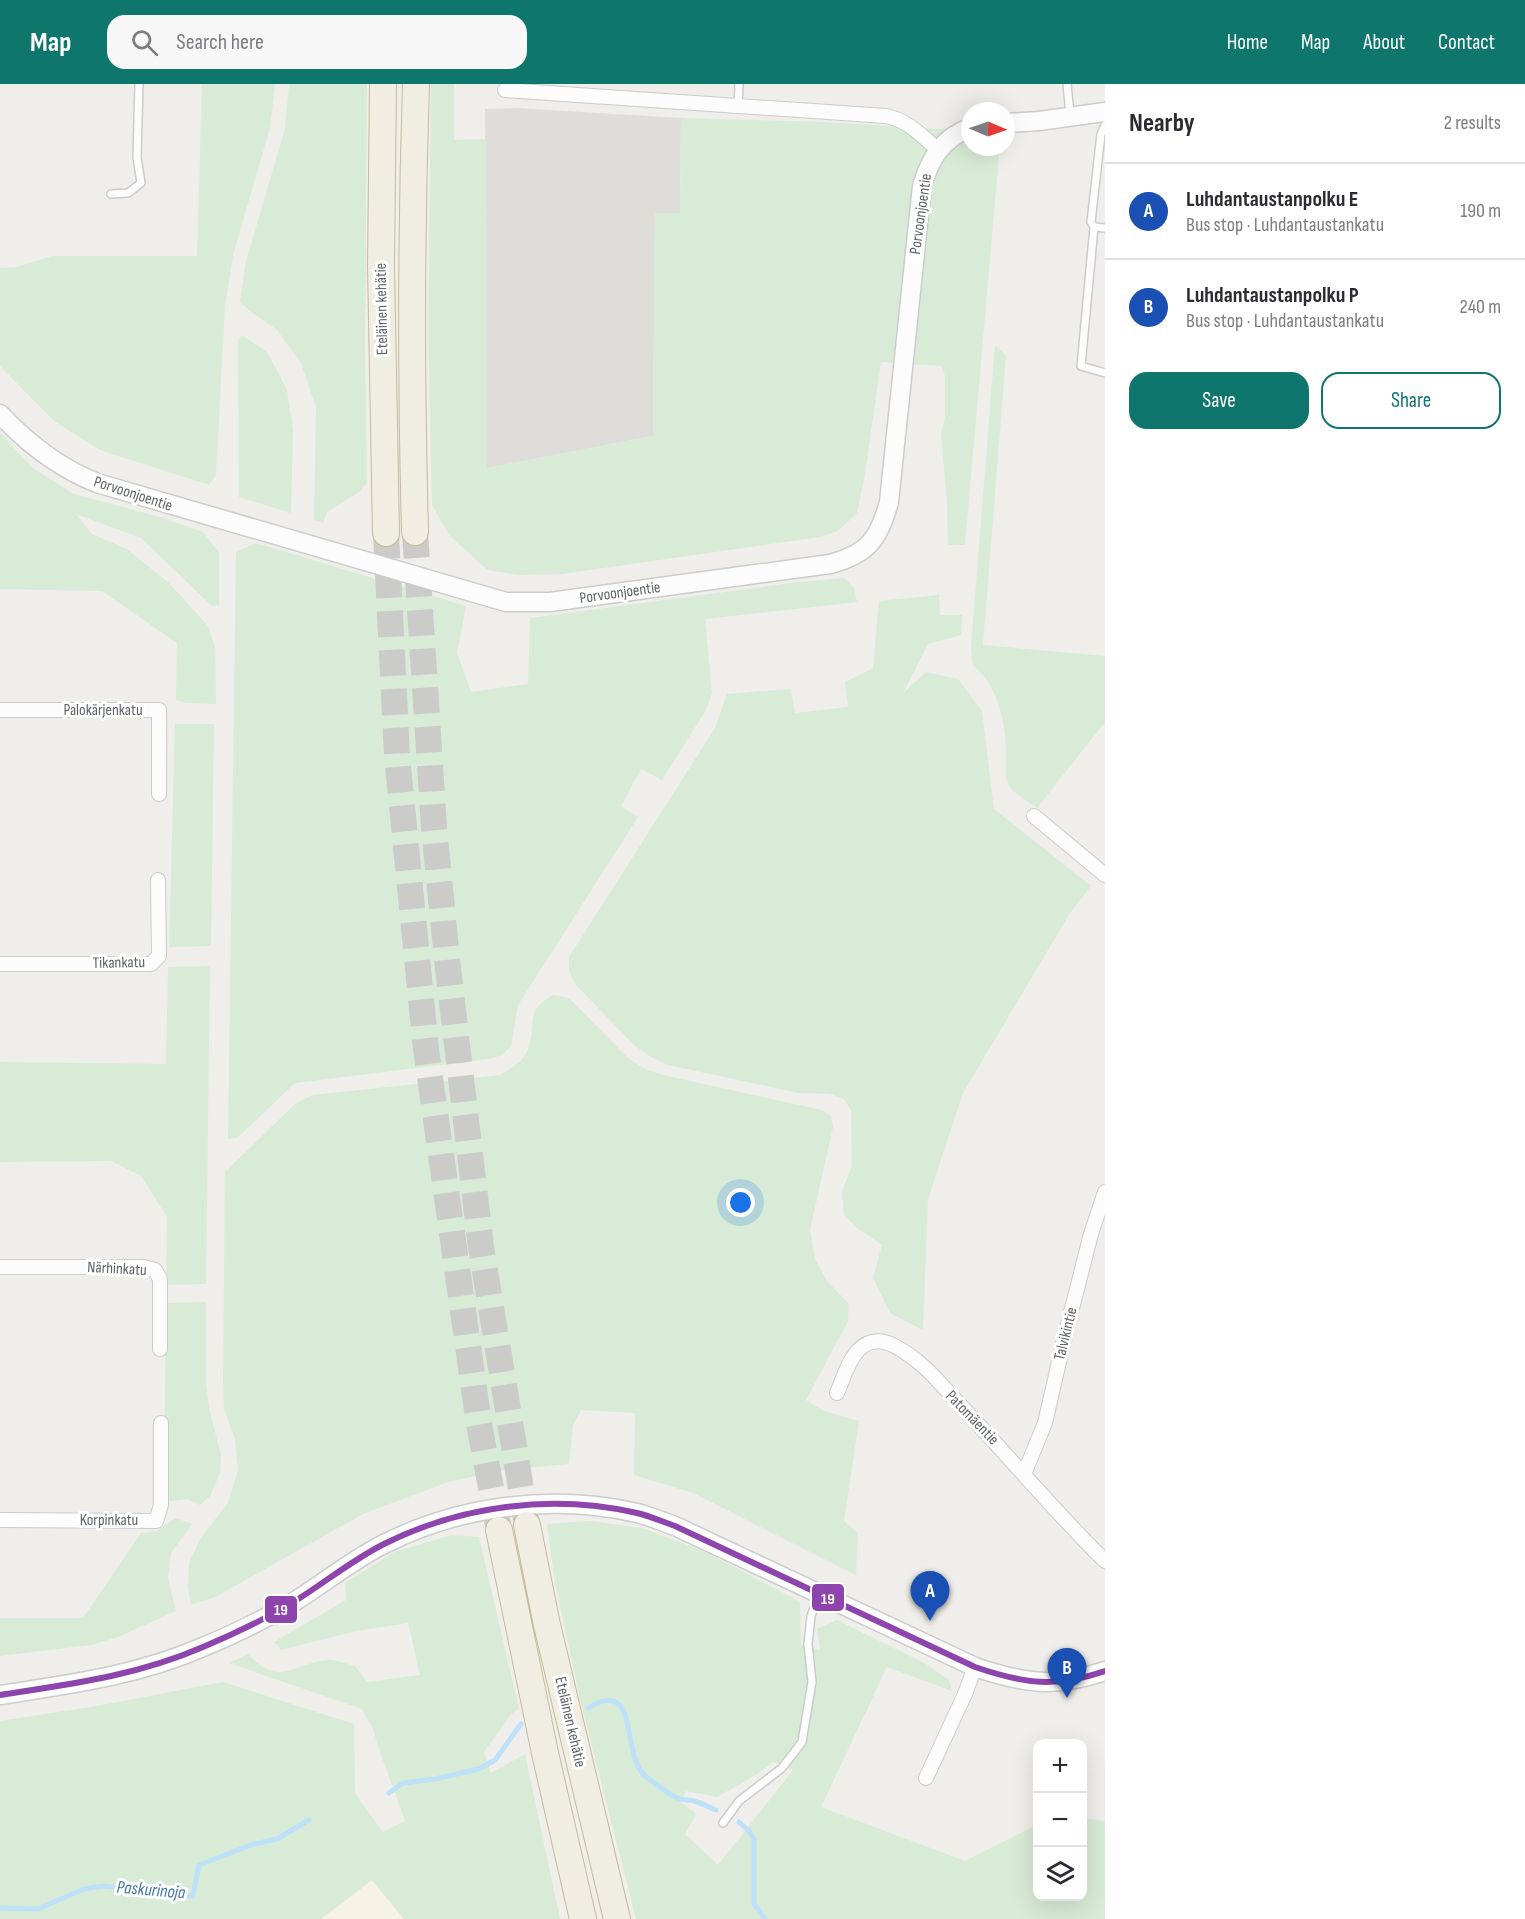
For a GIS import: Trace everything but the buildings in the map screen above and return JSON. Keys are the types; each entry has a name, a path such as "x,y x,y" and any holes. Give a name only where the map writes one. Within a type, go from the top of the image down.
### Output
{"highway":[{"name":"Eteläinen kehätie","path":"383,84 381,266 386,533"},
{"name":"Eteläinen kehätie","path":"415,532 411,296 416,84"},
{"name":"Eteläinen kehätie","path":"528,1525 553,1647 617,1919"},
{"name":"Eteläinen kehätie","path":"499,1530 545,1753 583,1919"}],"street":[{"name":"Porvoonjoentie","path":"506,87 738,107 893,117 908,124 938,150"},
{"path":"1015,122 1105,112"},
{"name":"Porvoonjoentie","path":"0,414 51,460 97,483 507,602 550,602 836,562 856,555 870,545 879,532 889,502 922,186 927,168 938,150 949,138 961,132"},
{"name":"Palokärjenkatu","path":"0,710 159,710 159,794"},
{"path":"1034,816 1105,875"},
{"name":"Tikankatu","path":"0,964 151,963 159,956 158,880"},
{"name":"Talvikintie","path":"1024,1474 1045,1423 1091,1234 1105,1192"},
{"name":"Närhinkatu","path":"0,1267 144,1267 155,1270 160,1279 160,1348"},
{"name":"Patomäentie","path":"837,1393 857,1350 874,1341 892,1344 919,1362 1065,1521 1105,1561"},
{"name":"Korpinkatu","path":"0,1520 156,1521 160,1505 161,1423"},
{"path":"0,1695 107,1679 164,1663 204,1647 290,1604 382,1545 425,1525 466,1514 512,1506 557,1504 599,1506 638,1514 675,1526 975,1667 1007,1678 1041,1683 1079,1680 1105,1671"},
{"path":"926,1778 975,1667"}],"lane":[{"path":"111,194 128,193 141,183 137,157 139,84"},
{"path":"738,107 739,84"},
{"path":"1067,84 1071,117"},
{"path":"1105,125 1101,134 1092,211 1091,222 1094,227 1081,366 1105,373"},
{"path":"1094,227 1105,228"},
{"path":"723,1823 739,1801 782,1768 802,1742 812,1682 808,1644 811,1616 819,1595"}],"shaded area":[{"path":"516,108 681,118 680,213 655,213 653,436 487,468 485,109"},
{"path":"372,1880 404,1919 321,1919"}],"green space":[{"path":"202,84 275,84 270,128 233,255 225,306 216,475 209,485 100,450 54,421 0,366 0,268 17,267 52,256 197,256"},
{"path":"289,84 367,84 365,346 367,483 359,492 327,512 323,523 314,520 316,407 301,363 277,330 240,302 246,261 285,129"},
{"path":"431,84 454,84 454,140 486,139 487,468 653,436 655,213 680,213 681,118 823,122 961,130 961,156 999,156 965,545 948,545 941,434 945,417 945,376 941,366 881,362 857,513 838,531 820,537 562,574 517,575 488,570 449,535 432,505 428,333"},
{"path":"242,335 268,353 287,390 293,429 291,513 239,497 238,341"},
{"path":"995,345 1006,355 983,645 1105,656 1105,722 1037,808 1017,794 1008,784 1005,736 998,702 988,682 973,666 971,647"},
{"path":"0,433 34,469 74,494 160,517 203,532 219,553 219,605 212,606 141,538 76,514 92,534 127,549 170,584 208,626 215,647 216,704 186,703 176,700 177,643 102,591 0,589"},
{"path":"256,543 466,606 457,653 471,692 528,684 530,618 799,582 845,578 854,588 857,602 705,619 712,693 706,710 662,780 641,769 621,806 638,817 518,1005 511,1046 502,1055 489,1059 295,1083 237,1138 228,1139 236,552"},
{"path":"939,595 940,615 962,615 961,635 928,644 903,693 926,672 958,679 982,711 994,809 1091,886 1070,913 963,1093 928,1199 923,1330 890,1313 873,1278 882,1245 857,1228 844,1215 842,1191 852,1166 851,1110 844,1099 830,1094 799,1093 668,1065 651,1057 635,1046 576,985 569,971 569,957 715,728 727,694 791,689 795,713 848,707 845,682 873,668 879,601"},
{"path":"175,724 214,724 211,946 169,947"},
{"path":"210,966 206,1284 166,1285 167,1217 141,1176 111,1161 0,1162 0,1062 166,1064 168,967"},
{"path":"553,995 569,998 628,1058 645,1069 667,1076 822,1110 831,1116 833,1127 810,1230 815,1259 827,1281 849,1304 848,1321 806,1400 824,1411 859,1421 844,1521 858,1533 856,1575 693,1493 634,1475 635,1413 581,1410 573,1425 569,1464 503,1470 448,1482 363,1514 215,1597 191,1605 188,1587 189,1563 200,1539 228,1503 238,1470 235,1439 224,1409 225,1172 294,1105 312,1095 500,1075 517,1064 526,1054 535,1013 544,1001"},
{"path":"206,1302 206,1384 210,1412 221,1454 220,1473 210,1496 200,1505 187,1499 164,1502 166,1303"},
{"path":"176,1518 192,1524 171,1553 168,1578 176,1611 118,1637 91,1645 0,1656 0,1618 83,1618 141,1533 157,1531"},
{"path":"591,1521 642,1528 703,1551 800,1603 801,1645 820,1650 817,1629 837,1620 926,1664 949,1680 952,1691 887,1667 821,1807 965,1861 1033,1827 1033,1901 1087,1901 1087,1819 1105,1821 1105,1919 636,1919 580,1699 554,1577 547,1524","holes":["773,1762 793,1770 718,1865 685,1834 696,1814 681,1802 686,1791 717,1797 756,1775"]},
{"path":"452,1535 479,1537 519,1709 511,1714 484,1752 491,1773 525,1754 560,1919 404,1919 372,1880 321,1919 0,1919 0,1721 97,1706 223,1682 354,1724 355,1794 383,1832 405,1821 373,1729 362,1709 229,1663 248,1654 269,1670 278,1672 315,1662 333,1660 355,1666 367,1682 420,1675 408,1623 356,1631 281,1650 274,1642 346,1600 345,1583 394,1552"}],"waterway":[{"name":"Paskurinoja","path":"588,1708 605,1701 616,1702 623,1710 633,1752 645,1776 680,1799 697,1802 716,1810"},
{"name":"Paskurinoja","path":"389,1793 403,1783 435,1779 479,1769 495,1760 521,1724"},
{"name":"Paskurinoja","path":"0,1908 38,1909 84,1889 103,1886 193,1896 199,1865 254,1844 277,1839 309,1820"},
{"name":"Paskurinoja","path":"739,1822 754,1839 754,1904 765,1919"}],"tunnel":[{"path":"415,532 434,828 448,969 481,1247 527,1525"},
{"path":"386,533 397,756 426,1049 479,1424 499,1530"}],"transit line":[{"name":"19","path":"0,1695 103,1678 178,1657 271,1615 304,1596 372,1550 414,1531 476,1512 540,1504 605,1507 642,1514 675,1526 975,1667 993,1673 1025,1680 1055,1682 1105,1671"}],"place":[{"name":"Luhdantaustanpolku E","path":"930,1621"},
{"name":"Luhdantaustanpolku P","path":"1067,1698"}]}
